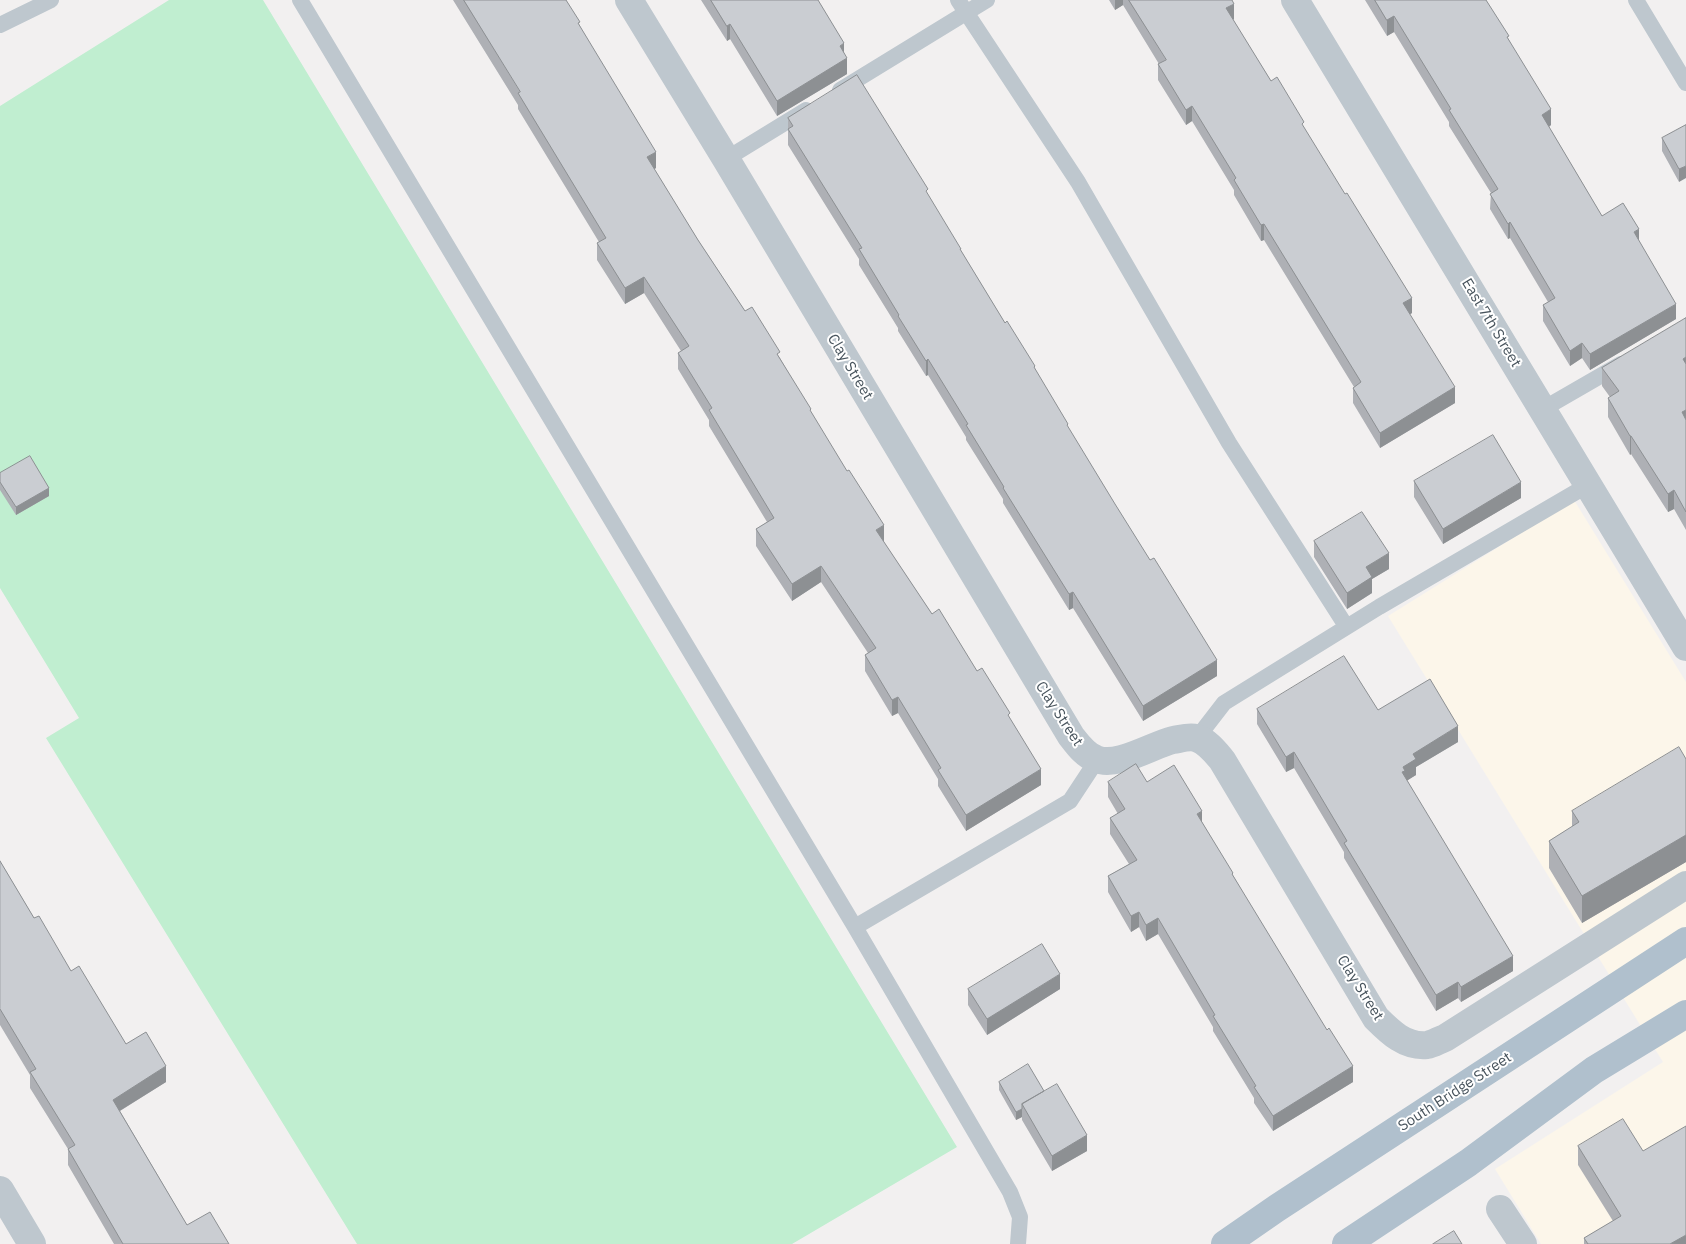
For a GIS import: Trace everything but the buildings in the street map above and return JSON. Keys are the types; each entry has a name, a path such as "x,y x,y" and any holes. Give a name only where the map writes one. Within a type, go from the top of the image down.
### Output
{"main road":[{"name":"South Bridge Street","path":"1225,1244 1277,1208 1686,941"},
{"path":"1346,1244 1468,1163 1594,1070 1686,1014"}],"street":[{"name":"Clay Street","path":"629,0 1071,736 1083,750 1097,760 1114,761 1181,738 1197,738 1210,747 1222,760 1376,1018 1391,1034 1408,1043 1427,1045 1445,1038 1686,885"},
{"name":"East 7th Street","path":"1296,0 1686,647"},
{"path":"0,1190 32,1244"},
{"path":"1500,1209 1522,1244"}],"lane":[{"path":"0,26 52,0"},
{"path":"300,0 855,927 1010,1192 1020,1217 1018,1244"},
{"path":"726,159 821,101 962,6 987,0"},
{"path":"1636,0 1686,82"},
{"path":"962,6 1078,182 1229,443 1346,626"},
{"path":"1543,409 1635,355"},
{"path":"1197,738 1224,703 1346,626 1588,485"},
{"path":"855,927 1070,801 1097,760"}],"shaded area":[{"path":"1574,500 1686,682 1686,1244 1541,1244 1495,1169 1663,1062 1388,616"}],"green space":[{"path":"169,0 263,0 957,1147 792,1244 357,1244 46,738 79,718 0,588 0,106"}]}
